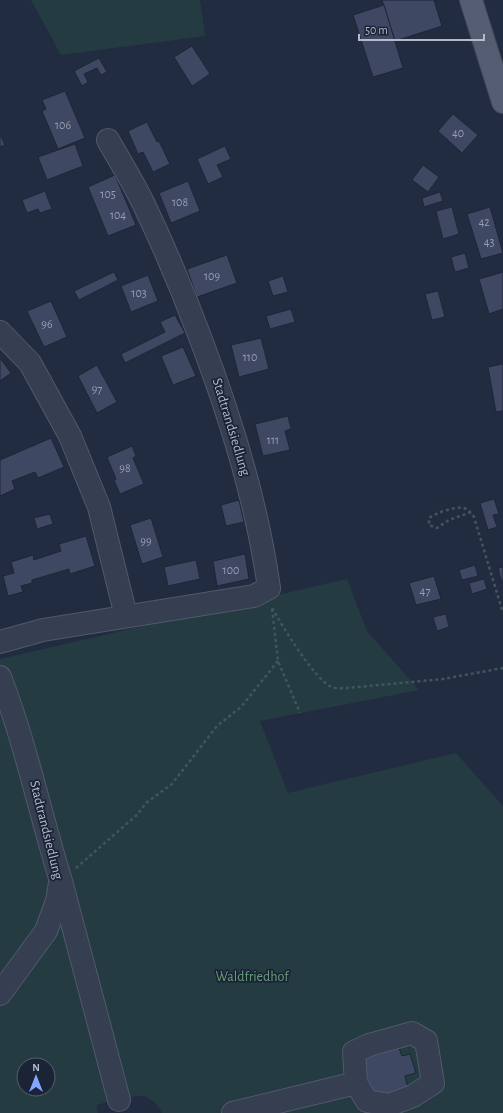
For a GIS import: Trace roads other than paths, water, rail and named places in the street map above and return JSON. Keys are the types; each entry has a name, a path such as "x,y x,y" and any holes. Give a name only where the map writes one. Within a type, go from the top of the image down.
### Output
{"main road":[{"path":"471,0 503,102"}],"street":[{"name":"Stadtrandsiedlung","path":"108,140 145,207 176,273 219,386 246,473 267,570 270,598 254,596 126,616"},
{"path":"0,332 30,363 70,436 99,507 126,616 43,630 0,642"},
{"name":"Stadtrandsiedlung","path":"0,677 32,773 50,848 61,882 57,901 46,931 0,994"},
{"path":"61,882 119,1100"},
{"path":"233,1113 356,1083"}],"park label":[{"name":"Waldfriedhof","path":"252,977"}]}
